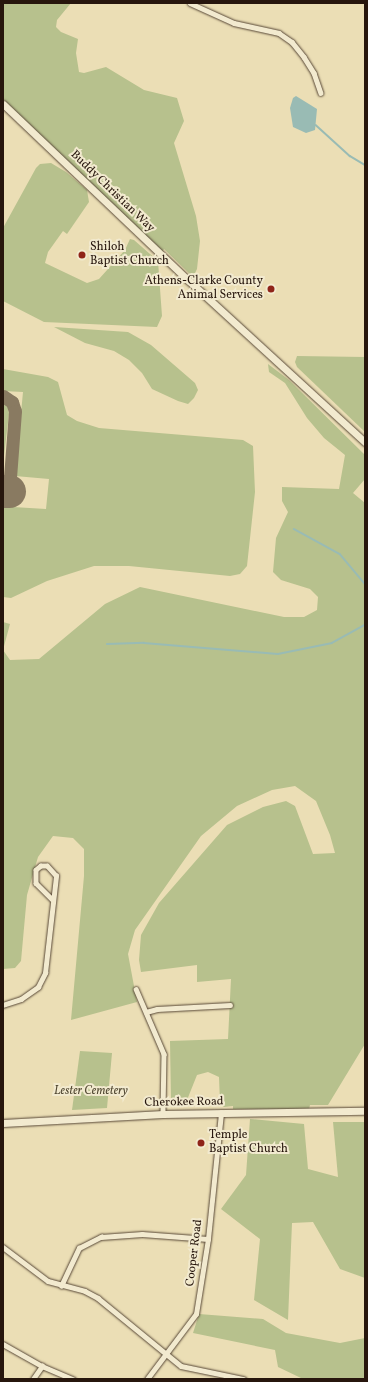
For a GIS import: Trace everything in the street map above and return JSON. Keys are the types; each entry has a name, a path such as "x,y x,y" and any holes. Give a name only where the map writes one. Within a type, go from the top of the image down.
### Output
{"street":[{"path":"190,3 234,23 279,33 292,42 304,57 314,73 321,93"},
{"name":"Buddy Christian Way","path":"3,104 188,280 365,442"},
{"path":"3,1005 20,999 38,987 45,973 56,876 47,866 41,866 36,870 36,883 53,900"},
{"path":"136,989 164,1054 163,1114"},
{"path":"146,1012 156,1009 230,1005"},
{"name":"Cherokee Road","path":"3,1123 221,1112 365,1111"},
{"name":"Cooper Road","path":"147,1379 196,1314 208,1239 221,1112"},
{"path":"61,1286 79,1248 100,1237 142,1234 208,1239"},
{"path":"3,1247 48,1281 61,1286 85,1291 98,1298 181,1366 244,1379"},
{"path":"3,1344 42,1366 73,1379"},
{"path":"33,1379 42,1366"}],"green space":[{"path":"3,3 71,3 57,20 56,27 61,32 78,39 76,53 79,72 84,73 106,67 144,90 177,98 184,121 174,143 196,216 200,241 197,269 193,277 164,249 162,252 3,100"},
{"path":"51,163 66,172 87,190 89,202 67,234 63,231 48,252 45,263 87,283 99,279 125,250 130,239 134,240 158,261 162,316 157,327 44,322 3,301 3,228 36,168 40,164"},
{"path":"54,327 128,332 151,345 195,383 198,390 194,398 188,404 178,401 152,389 142,373 129,360 114,351 85,343"},
{"path":"297,356 365,357 365,432 297,367 295,362"},
{"path":"268,364 289,380 365,455 365,479 353,493 365,503 365,1044 328,1105 310,1105 309,1109 233,1109 233,1106 224,1107 220,1103 219,1077 208,1072 197,1075 185,1105 178,1106 171,1101 170,1041 228,1039 231,979 197,982 197,965 141,972 139,960 141,935 159,903 227,825 263,807 286,801 295,806 313,854 335,853 330,835 316,801 295,786 272,790 237,806 201,836 135,930 128,954 137,1002 71,1020 84,876 84,849 73,838 53,836 38,857 27,895 21,961 15,968 3,969 3,650 10,660 39,659 105,604 140,587 284,617 304,617 317,610 318,597 310,589 281,580 273,572 276,538 288,512 282,501 282,487 339,489 345,455 324,438 307,418 285,383 269,372"},
{"path":"3,369 48,377 58,382 67,415 77,421 99,428 243,440 253,446 255,492 247,566 240,574 230,576 129,566 94,566 47,581 11,598 3,597 3,502 13,503 13,507 46,509 49,479 15,476 23,392 3,391"},
{"path":"3,402 8,407 9,414 3,464"},
{"path":"3,622 10,624 3,650"},
{"name":"Lester Cemetery","path":"80,1051 112,1053 107,1108 72,1110"},
{"path":"250,1119 304,1124 308,1169 338,1177 333,1122 365,1122 365,1278 340,1269 313,1222 292,1223 288,1320 254,1300 260,1239 221,1209 246,1175"},
{"path":"199,1314 263,1319 286,1333 340,1343 365,1338 365,1379 301,1378 278,1367 275,1350 193,1333"}],"water":[{"path":"296,96 317,109 315,130 306,133 293,127 290,108 293,98"}],"waterway":[{"path":"316,125 350,156 365,165"},
{"path":"294,529 340,554 365,584"},
{"path":"107,644 144,643 278,654 332,643 365,625"}],"taxiway":[{"path":"3,396 12,402 15,411 9,491"}],"runway":[{"path":"3,491 9,491"}],"place":[{"name":"Shiloh Baptist Church","path":"82,255"},
{"name":"Athens-Clarke County Animal Services","path":"271,289"},
{"name":"Temple Baptist Church","path":"201,1143"}]}
